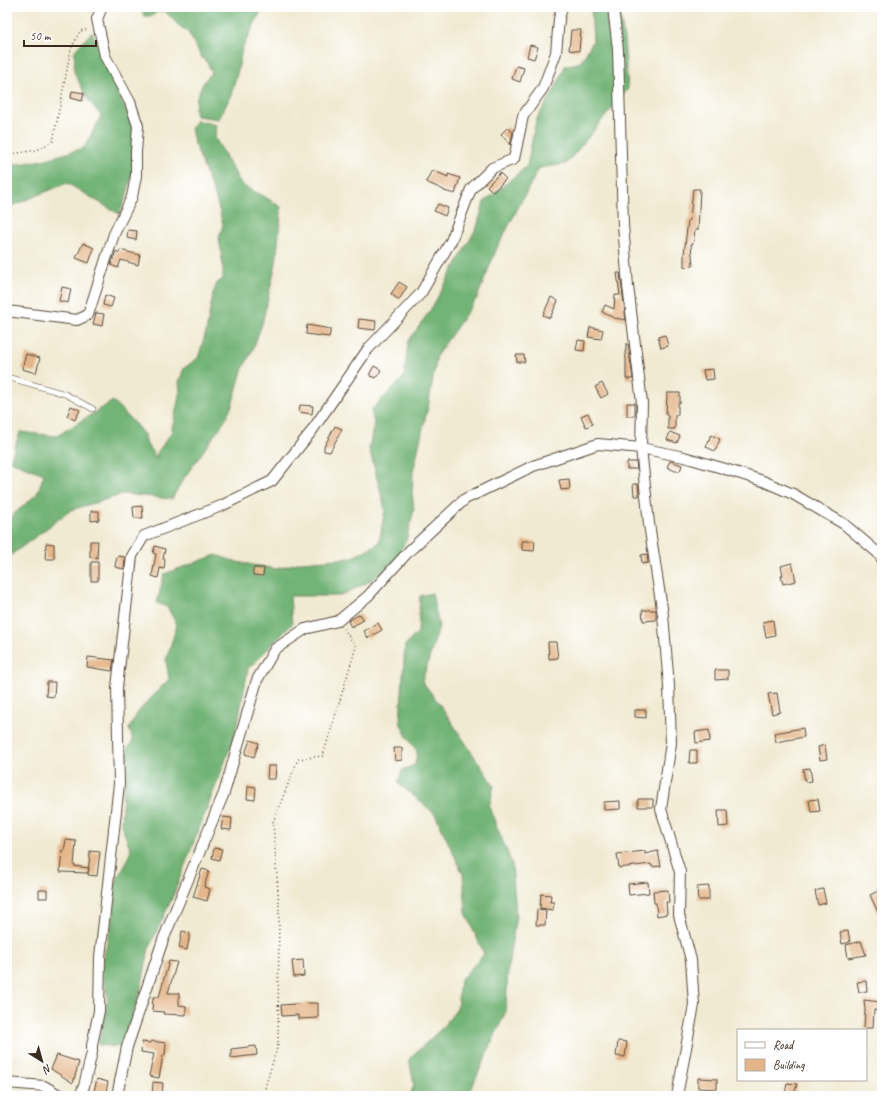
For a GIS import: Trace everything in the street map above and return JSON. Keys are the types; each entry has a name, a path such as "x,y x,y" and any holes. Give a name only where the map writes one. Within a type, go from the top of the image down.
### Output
{"street":[{"path":"7,311 77,320 88,315 114,234 132,197 136,176 138,126 130,102 105,56 97,20 102,7"},
{"path":"80,1096 92,1052 99,1011 100,957 119,784 117,687 132,556 144,536 221,506 272,481 311,432 368,349 421,293 451,241 471,189 492,168 514,159 523,116 543,88 556,53 559,19 562,7"},
{"path":"613,7 618,50 623,225 628,286 642,403 641,448 649,524 662,615 669,686 671,743 661,809 680,872 679,915 691,960 694,1005 677,1096"},
{"path":"117,1096 127,1047 163,940 224,793 257,680 275,649 305,629 338,621 368,596 409,551 465,499 534,466 598,444 641,448 684,457 722,468 764,481 793,494 844,524 878,553 882,560"},
{"path":"7,1084 44,1086 61,1096"}],"lane":[{"path":"7,377 65,394 94,409"}],"path":[{"path":"7,155 37,150 53,141 71,49 80,31 98,26"},
{"path":"264,1096 266,1084 278,1045 279,905 273,822 298,759 322,756 356,647 338,621"}],"green space":[{"path":"141,7 263,7 242,49 231,95 219,119 196,116 195,105 201,87 208,76 212,73 207,62 202,58 188,32 178,25 165,11 157,11 153,16 144,16"},
{"path":"591,7 619,7 624,39 628,89 566,164 539,168 497,248 477,298 437,355 429,402 413,472 412,491 414,510 406,541 392,564 370,581 340,596 290,596 292,624 248,669 233,741 173,896 149,948 141,989 121,1047 98,1045 108,997 101,969 115,907 112,888 126,864 131,850 121,825 123,794 128,760 127,750 133,740 129,729 138,712 169,679 166,660 177,625 167,607 157,603 164,574 216,555 237,562 276,569 301,562 351,558 379,543 385,509 369,448 374,424 371,410 404,377 408,342 431,309 477,227 484,202 527,166 536,120 556,87 565,66 581,62 593,41"},
{"path":"92,32 133,127 132,175 126,198 119,214 67,183 7,208 7,166 43,160 84,148 101,116 87,98 74,72 75,50"},
{"path":"196,120 216,125 215,138 240,182 245,187 262,195 281,207 276,263 262,324 253,349 242,371 232,405 226,419 182,481 172,499 124,494 71,510 7,558 7,520 37,494 44,474 10,461 20,432 57,436 113,401 145,436 147,445 157,458 157,453 171,433 180,392 179,382 184,368 198,358 206,332 213,294 217,283 223,279 219,238 223,225 217,202 194,142 191,129"},
{"path":"432,593 439,627 422,681 443,709 494,786 489,807 512,864 516,915 508,967 506,1011 468,1096 410,1096 414,1084 409,1059 442,1028 457,1009 460,980 484,954 466,913 463,874 435,814 398,783 402,770 415,765 417,751 407,737 400,722 405,645 418,632 420,596"}],"building":[{"path":"571,30 581,30 579,51 569,50"},
{"path":"530,45 538,47 534,59 527,57"},
{"path":"516,66 524,68 520,82 512,79"},
{"path":"72,91 84,93 82,101 71,98"},
{"path":"508,127 513,133 510,145 501,134"},
{"path":"432,170 448,177 448,174 460,178 455,194 444,191 426,182"},
{"path":"500,173 506,179 493,192 487,186"},
{"path":"693,189 700,189 698,230 695,230 693,244 691,244 693,266 684,267 684,254 688,220 690,220"},
{"path":"438,204 448,208 445,216 434,211"},
{"path":"128,230 137,231 136,240 127,238"},
{"path":"83,243 94,248 89,263 76,258"},
{"path":"120,250 140,255 138,265 121,260 118,268 111,265 116,251 119,253"},
{"path":"617,273 620,273 626,320 614,318 602,312 605,305 614,309 615,295 620,295"},
{"path":"399,282 407,287 399,300 391,294"},
{"path":"62,287 71,289 68,303 59,301"},
{"path":"105,295 114,298 111,307 103,305"},
{"path":"551,297 558,301 550,318 543,315"},
{"path":"96,313 104,314 102,326 93,324"},
{"path":"359,319 376,321 375,330 358,328"},
{"path":"307,325 331,329 329,337 306,334"},
{"path":"590,327 603,330 601,339 588,337"},
{"path":"665,335 668,346 661,348 658,337"},
{"path":"578,340 585,341 584,351 576,350"},
{"path":"626,344 628,344 633,379 626,379"},
{"path":"26,354 40,358 36,373 22,369"},
{"path":"516,355 524,355 525,362 517,362"},
{"path":"374,366 381,370 376,378 370,376"},
{"path":"713,369 714,379 705,380 703,370"},
{"path":"602,383 608,394 601,398 595,387"},
{"path":"667,393 680,393 678,415 675,415 675,429 668,429 668,415 666,415"},
{"path":"627,403 635,403 635,416 627,416"},
{"path":"300,405 313,406 312,414 299,412"},
{"path":"71,406 80,410 75,420 67,416"},
{"path":"588,413 593,424 586,427 581,416"},
{"path":"335,426 342,429 330,452 324,451 324,447"},
{"path":"670,432 680,436 677,443 667,440"},
{"path":"711,435 720,439 715,451 706,447"},
{"path":"670,461 682,465 680,471 675,471 667,467"},
{"path":"627,462 636,462 637,469 627,469"},
{"path":"569,479 570,489 561,490 559,480"},
{"path":"633,484 638,484 639,496 634,496"},
{"path":"142,506 143,518 134,518 133,507"},
{"path":"91,511 99,511 99,520 91,521"},
{"path":"90,541 98,541 97,558 90,557"},
{"path":"522,541 535,541 534,551 522,550"},
{"path":"46,543 54,544 54,559 45,559"},
{"path":"155,546 165,549 163,559 165,559 164,569 160,568 158,578 152,576 156,554 153,553"},
{"path":"647,554 648,563 642,564 641,555"},
{"path":"117,556 125,557 124,569 115,567"},
{"path":"91,562 98,562 98,581 91,581"},
{"path":"792,563 796,581 783,584 781,566"},
{"path":"253,568 264,568 263,576 253,575"},
{"path":"642,610 656,610 656,620 643,621"},
{"path":"360,614 364,620 351,627 348,621"},
{"path":"773,620 775,635 766,637 763,622"},
{"path":"378,623 382,630 368,638 364,631"},
{"path":"548,642 556,642 558,658 549,659"},
{"path":"88,657 114,660 112,671 87,667"},
{"path":"715,670 728,670 728,679 715,680"},
{"path":"47,682 55,682 54,697 46,696"},
{"path":"777,693 780,712 772,714 768,694"},
{"path":"635,710 646,710 646,718 635,717"},
{"path":"803,728 804,737 776,742 774,733"},
{"path":"709,730 710,741 696,743 695,732"},
{"path":"250,740 259,743 254,757 245,754"},
{"path":"825,745 827,759 820,760 818,747"},
{"path":"394,748 402,748 402,760 395,761"},
{"path":"690,750 697,750 697,763 689,763"},
{"path":"268,766 276,766 275,779 267,779"},
{"path":"810,768 812,781 805,782 803,769"},
{"path":"248,786 256,787 255,800 247,799"},
{"path":"638,799 653,799 653,807 638,807"},
{"path":"818,799 820,811 811,812 809,800"},
{"path":"620,801 620,809 604,810 604,802"},
{"path":"718,810 727,810 728,826 719,827"},
{"path":"223,817 232,818 231,830 221,829"},
{"path":"66,840 76,841 74,866 89,868 88,873 60,872 62,850 64,851"},
{"path":"214,848 222,849 219,860 212,858"},
{"path":"90,851 100,852 97,876 88,875"},
{"path":"645,851 645,854 658,851 661,866 652,867 651,864 619,868 617,854"},
{"path":"202,869 209,871 204,887 210,889 207,901 193,897"},
{"path":"648,882 649,893 629,895 628,884"},
{"path":"709,886 709,900 698,900 697,887"},
{"path":"823,889 826,903 818,905 815,891"},
{"path":"39,890 47,890 47,898 39,898"},
{"path":"668,890 669,902 666,902 667,914 657,916 653,891"},
{"path":"878,891 879,894 882,893 882,921 870,895"},
{"path":"541,894 551,895 550,902 554,902 553,910 540,908"},
{"path":"537,909 546,910 545,925 536,925"},
{"path":"182,931 190,933 187,950 179,948"},
{"path":"848,931 850,942 842,944 840,932"},
{"path":"861,941 866,955 848,958 846,945"},
{"path":"303,960 304,976 294,977 292,961"},
{"path":"169,961 177,962 168,993 179,993 179,1005 186,1006 186,1015 163,1014 164,1012 152,1011 153,997 159,997"},
{"path":"866,981 867,991 859,992 857,982"},
{"path":"864,1000 881,1002 880,1011 874,1010 873,1028 864,1028"},
{"path":"318,1003 318,1018 298,1019 298,1015 282,1016 281,1005"},
{"path":"151,1041 166,1043 165,1055 163,1055 159,1078 149,1076 154,1054 141,1052 142,1042 151,1043"},
{"path":"618,1041 627,1042 625,1057 616,1056"},
{"path":"256,1046 257,1055 231,1058 231,1049"},
{"path":"57,1055 79,1062 73,1083 51,1069"},
{"path":"698,1078 717,1079 717,1089 698,1088"},
{"path":"97,1079 108,1082 105,1096 93,1095"},
{"path":"153,1082 163,1083 162,1096 152,1096"},
{"path":"787,1083 797,1084 794,1096 785,1094"}]}
